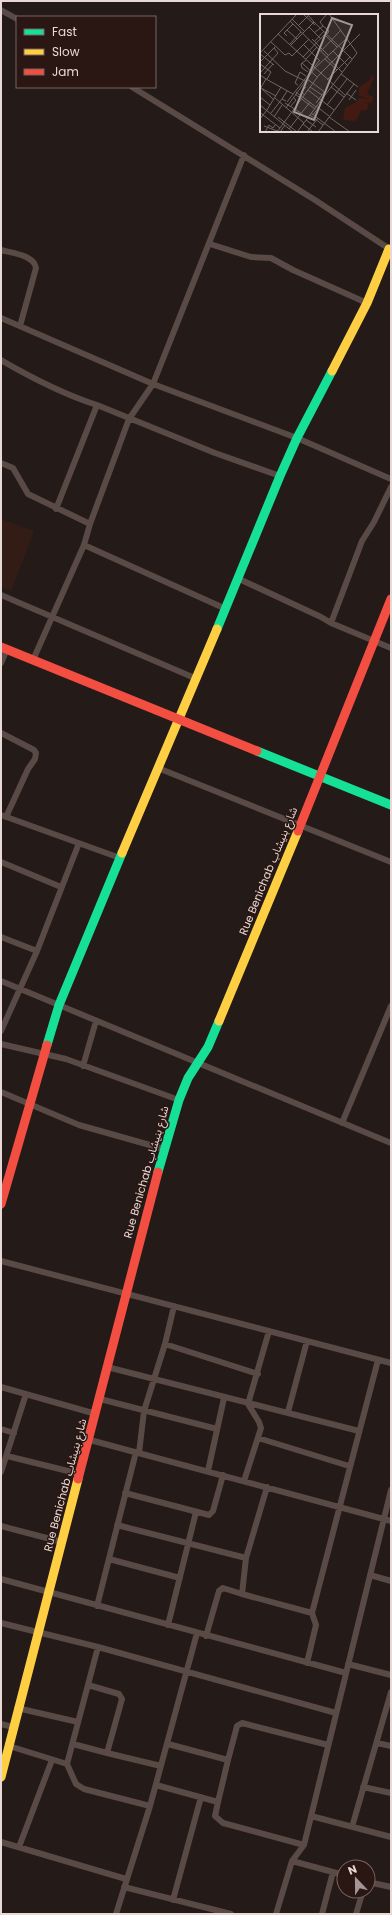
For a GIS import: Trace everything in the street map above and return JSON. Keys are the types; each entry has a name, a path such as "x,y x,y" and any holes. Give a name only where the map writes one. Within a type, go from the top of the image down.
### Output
{"street":[{"path":"1,10 16,18"},
{"path":"1,1204 46,1055 59,1005 178,719 197,679 280,476 297,438 367,303 390,250 244,155 134,88"},
{"path":"33,660 84,545 90,524 129,420 153,384 210,244 244,155"},
{"path":"210,244 251,257 271,258 293,270 367,303"},
{"path":"1,250 30,259 35,264 36,268 20,326"},
{"path":"1,318 153,384 297,438 391,479"},
{"path":"1,360 54,389 97,405 129,420 280,476"},
{"path":"56,509 97,405"},
{"path":"1,463 13,468 28,494 56,509 90,524"},
{"path":"331,623 362,540 374,522 391,487"},
{"path":"84,545 226,609"},
{"path":"237,578 331,623 391,648"},
{"path":"1,595 197,679"},
{"name":"Rue Benichab شارع بنيشاب","path":"1,1778 48,1592 90,1440 125,1293 178,1100 188,1078 208,1047 301,825 391,599"},
{"path":"1,663 4,648 391,805"},
{"path":"1,733 34,750 36,753 35,759 28,769 4,816 120,858"},
{"path":"158,768 391,862"},
{"path":"1,1031 37,951 79,843"},
{"path":"1,862 62,887"},
{"path":"1,937 37,951"},
{"path":"1,981 391,1143"},
{"path":"342,1123 391,1006"},
{"path":"83,1066 96,1021"},
{"path":"1,1044 66,1059 178,1100"},
{"path":"1,1092 79,1125 164,1149"},
{"path":"1,1261 391,1363"},
{"path":"97,1606 125,1493 137,1452 144,1410 165,1344 174,1306"},
{"path":"244,1481 258,1438 260,1424 248,1404 258,1374 269,1331"},
{"path":"288,1412 307,1340"},
{"path":"165,1344 258,1374"},
{"path":"307,1663 316,1625 312,1613 349,1466 378,1360"},
{"path":"107,1367 224,1398 288,1412 359,1431"},
{"path":"1,1387 96,1414"},
{"path":"1,1472 26,1394"},
{"path":"208,1471 224,1398"},
{"path":"100,1399 217,1428"},
{"path":"1,1429 14,1433"},
{"path":"258,1438 349,1466"},
{"path":"90,1440 391,1520"},
{"path":"7,1456 80,1474"},
{"path":"125,1493 209,1515 212,1513 223,1475"},
{"path":"242,1594 246,1558 267,1487"},
{"path":"276,1914 292,1861 304,1846 391,1490"},
{"path":"168,1625 196,1512"},
{"path":"1,1526 62,1542"},
{"path":"117,1526 246,1558"},
{"path":"109,1559 180,1578"},
{"path":"370,1575 391,1581"},
{"path":"1,1579 346,1673"},
{"path":"206,1636 219,1591 223,1588 312,1613"},
{"path":"1,1623 98,1647 336,1713"},
{"path":"116,1914 150,1806 160,1766 168,1744 197,1633"},
{"path":"98,1647 67,1764 76,1784 84,1789 150,1806"},
{"path":"348,1664 391,1675"},
{"path":"88,1685 119,1694 122,1699 107,1753"},
{"path":"352,1827 391,1692"},
{"path":"18,1708 78,1722"},
{"path":"383,1721 391,1723"},
{"path":"304,1846 219,1821 215,1816 218,1802 238,1726 242,1723 328,1745"},
{"path":"1,1724 13,1727"},
{"path":"377,1743 391,1746"},
{"path":"73,1744 160,1766"},
{"path":"168,1744 228,1760"},
{"path":"9,1746 67,1764"},
{"path":"19,1847 52,1760"},
{"path":"156,1785 218,1802"},
{"path":"363,1787 391,1793"},
{"path":"173,1900 201,1797"},
{"path":"311,1816 391,1837"},
{"path":"1,1842 126,1879"},
{"path":"292,1861 336,1873"},
{"path":"322,1914 333,1872"},
{"path":"376,1884 391,1887"},
{"path":"124,1887 231,1914"},
{"path":"356,1914 361,1899"}],"shaded area":[{"path":"1,519 34,531 11,591 1,587"}],"traffic: fast":[{"path":"217,629 280,476 297,438 332,371"},
{"path":"257,751 391,805"},
{"path":"47,1045 59,1005 122,853"},
{"path":"158,1172 179,1100 188,1078 208,1047 219,1021"}],"traffic: slow":[{"path":"332,371 367,303 389,249"},
{"path":"122,853 217,629"},
{"path":"219,1021 298,831"},
{"path":"1,1777 78,1479"}],"traffic: jam":[{"path":"298,831 391,599"},
{"path":"1,647 257,751"},
{"path":"1,1204 47,1045"},
{"path":"78,1479 158,1172"}]}
